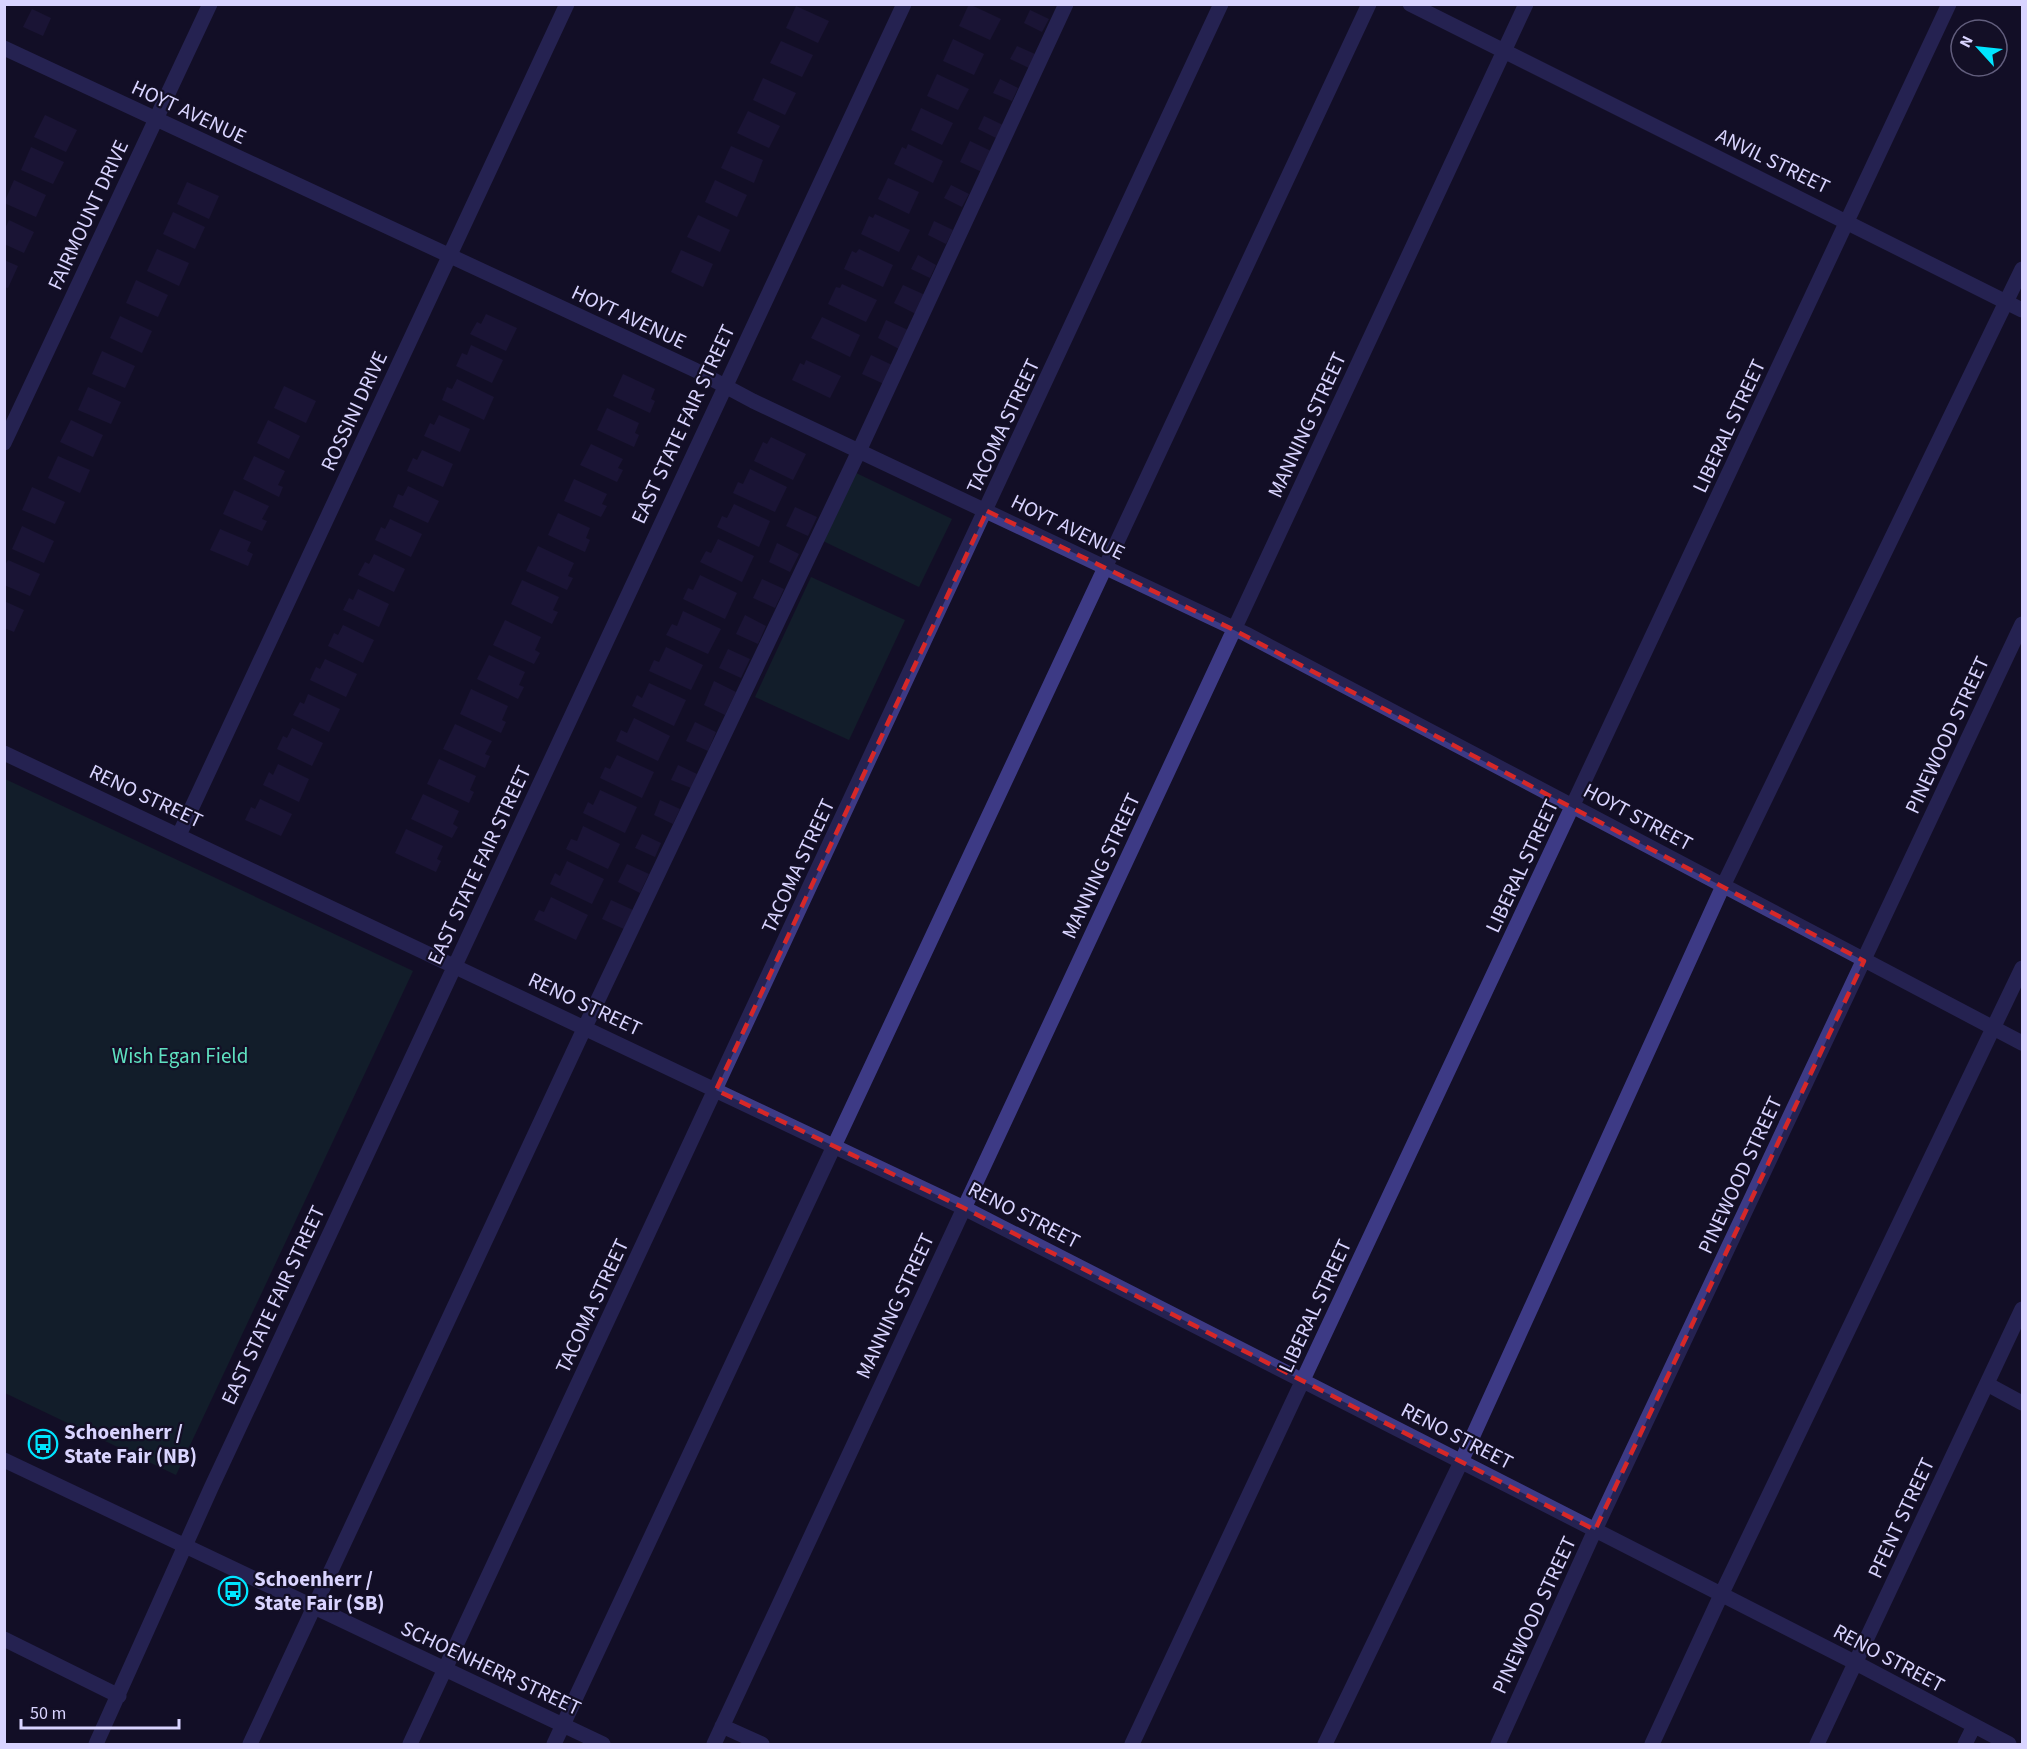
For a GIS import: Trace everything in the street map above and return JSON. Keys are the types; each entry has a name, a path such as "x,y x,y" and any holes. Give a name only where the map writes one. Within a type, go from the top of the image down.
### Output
{"street":[{"name":"FAIRMOUNT DRIVE","path":"4,443 210,4"},
{"name":"ROSSINI DRIVE","path":"179,835 567,4"},
{"name":"EAST STATE FAIR STREET","path":"96,1744 185,1546 724,385 904,4"},
{"path":"250,1744 585,1027 859,451 1066,4"},
{"name":"TACOMA STREET","path":"410,1744 987,511 1221,4"},
{"path":"554,1744 1369,4"},
{"name":"ANVIL STREET","path":"1410,4 2022,310"},
{"name":"MANNING STREET","path":"714,1744 1526,4"},
{"name":"LIBERAL STREET","path":"1131,1744 1949,4"},
{"name":"HOYT AVENUE","path":"4,48 448,258 724,385 1234,630"},
{"path":"1325,1744 1461,1461 1724,886 2022,269"},
{"name":"PINEWOOD STREET","path":"1498,1744 1595,1530 2022,624"},
{"name":"HOYT STREET","path":"1234,630 2022,1043"},
{"name":"RENO STREET","path":"4,753 964,1208 1856,1663 2009,1744"},
{"path":"1652,1744 1721,1595 2022,968"},
{"name":"PFENT STREET","path":"1817,1744 2022,1309"},
{"path":"1987,1384 2022,1403"},
{"name":"SCHOENHERR STREET","path":"4,1460 603,1744"},
{"path":"4,1639 119,1696"},
{"path":"722,1726 762,1744"},
{"path":"1965,1744 1974,1726"}],"highlighted area":[{"path":"987,511 1234,630 1864,961 1595,1530 964,1208 716,1090"}],"green space":[{"path":"854,472 952,519 919,587 821,540"},
{"path":"811,577 905,620 849,740 755,697"},
{"name":"Wish Egan Field","path":"5,779 413,971 176,1475 5,1393"}],"building":[{"path":"969,4 1001,19 990,40 959,26"},
{"path":"796,6 829,21 818,43 786,28"},
{"path":"32,9 51,18 43,36 23,27"},
{"path":"1030,10 1049,19 1042,32 1024,23"},
{"path":"953,39 984,54 974,75 943,61"},
{"path":"781,41 813,55 802,77 770,63"},
{"path":"1017,46 1035,54 1029,68 1010,59"},
{"path":"937,74 969,89 958,110 927,96"},
{"path":"763,78 796,93 785,115 753,100"},
{"path":"1000,79 1018,88 1012,101 993,93"},
{"path":"921,108 953,123 942,145 911,130"},
{"path":"748,111 780,126 769,148 737,133"},
{"path":"45,115 77,130 66,152 34,137"},
{"path":"984,116 1003,125 996,138 978,129"},
{"path":"970,141 991,151 982,172 960,162"},
{"path":"908,144 943,161 933,183 894,164 902,147 906,149"},
{"path":"731,146 763,160 754,183 721,168"},
{"path":"31,147 64,162 53,184 21,170"},
{"path":"888,178 919,192 909,214 878,199"},
{"path":"14,180 46,195 36,217 4,203"},
{"path":"715,180 747,195 737,217 705,202"},
{"path":"187,182 219,196 209,219 177,204"},
{"path":"951,185 969,194 962,207 944,198"},
{"path":"173,212 205,227 195,249 163,234"},
{"path":"875,214 910,230 899,252 861,234 869,216 873,218"},
{"path":"698,215 730,230 720,252 687,237"},
{"path":"9,220 34,232 24,253 4,244 4,231"},
{"path":"934,221 953,230 946,244 928,235"},
{"path":"157,249 189,263 179,286 147,271"},
{"path":"859,249 893,265 883,287 844,269 852,251 856,253"},
{"path":"681,250 713,264 703,287 671,272"},
{"path":"918,255 936,265 930,278 911,269"},
{"path":"4,260 18,266 8,288 4,287"},
{"path":"136,280 168,295 158,317 126,303"},
{"path":"842,284 877,300 866,322 828,304 836,287 840,288"},
{"path":"903,285 925,295 916,314 894,303"},
{"path":"486,314 517,328 506,351 470,334 477,322 481,324"},
{"path":"120,316 152,331 142,353 110,338"},
{"path":"822,317 860,335 850,357 811,338"},
{"path":"886,320 908,330 899,349 878,338"},
{"path":"471,345 503,360 492,383 456,366 462,353 467,355"},
{"path":"102,351 135,366 125,388 92,374"},
{"path":"871,355 892,365 884,384 862,374"},
{"path":"806,360 841,376 830,398 792,380 800,363 804,365"},
{"path":"623,374 655,389 651,399 655,401 650,413 613,396"},
{"path":"457,379 494,397 484,420 442,400 447,387 452,389"},
{"path":"284,386 316,401 306,423 274,408"},
{"path":"88,387 121,402 111,424 78,410"},
{"path":"607,408 639,423 635,433 639,435 634,447 597,430"},
{"path":"439,415 470,429 460,452 424,436 430,423 434,425"},
{"path":"71,420 103,435 93,457 60,442"},
{"path":"268,420 300,436 289,459 257,443"},
{"path":"771,437 806,454 793,480 754,461 763,442 767,444"},
{"path":"591,444 623,459 618,468 623,470 617,482 580,465"},
{"path":"422,450 453,464 443,487 407,471 413,458 417,460"},
{"path":"58,456 90,470 80,493 48,478"},
{"path":"254,456 285,471 278,485 283,487 279,497 243,479"},
{"path":"750,469 787,487 775,512 733,493 738,482 743,484"},
{"path":"574,479 607,494 602,504 607,506 601,517 564,501"},
{"path":"408,486 439,501 428,523 393,507 398,494 403,496"},
{"path":"32,487 65,502 55,524 22,510"},
{"path":"234,490 269,506 262,519 267,521 262,531 223,514"},
{"path":"734,504 770,521 759,547 717,527 722,516 727,518"},
{"path":"795,507 817,517 808,536 786,526"},
{"path":"558,513 590,528 586,538 590,540 585,552 548,535"},
{"path":"390,519 422,534 411,557 375,540 381,527 385,529"},
{"path":"22,526 54,541 44,563 12,549"},
{"path":"220,529 251,542 247,551 253,554 248,566 210,550"},
{"path":"718,539 754,556 742,582 700,562 706,551 711,553"},
{"path":"777,543 799,554 790,572 769,562"},
{"path":"538,546 574,563 568,576 573,578 567,590 526,571"},
{"path":"374,554 405,569 394,592 358,575 365,562 369,564"},
{"path":"8,560 40,574 30,596 4,585 4,567"},
{"path":"700,575 737,593 725,619 683,599 688,588 693,590"},
{"path":"762,579 784,589 775,608 753,598"},
{"path":"522,580 559,597 553,610 558,612 552,624 511,604"},
{"path":"358,589 389,604 379,627 343,610 349,598 353,600"},
{"path":"4,601 24,610 14,632 4,628"},
{"path":"683,611 721,629 708,654 666,635 672,624 677,626"},
{"path":"745,615 766,626 758,644 736,634"},
{"path":"505,620 541,637 535,650 540,653 534,664 493,645"},
{"path":"343,625 374,640 363,663 328,646 334,633 338,635"},
{"path":"666,647 703,665 691,690 649,671 654,660 659,662"},
{"path":"728,649 750,659 741,678 719,668"},
{"path":"489,655 525,672 519,685 524,687 518,699 477,679"},
{"path":"325,659 357,674 346,697 310,680 316,667 320,669"},
{"path":"714,681 736,692 725,715 704,705"},
{"path":"649,683 686,700 674,726 632,706 637,695 642,698"},
{"path":"471,689 508,706 502,720 506,722 501,733 460,714"},
{"path":"308,694 340,709 329,732 293,715 300,702 304,704"},
{"path":"634,718 670,736 658,761 616,741 621,730 627,733"},
{"path":"695,722 716,732 708,751 686,741"},
{"path":"455,724 492,741 485,754 490,756 485,768 443,749"},
{"path":"292,728 323,743 312,766 277,749 283,736 287,738"},
{"path":"617,755 654,772 642,798 600,778 605,767 610,769"},
{"path":"439,759 476,776 470,790 474,792 469,803 427,784"},
{"path":"278,764 309,779 299,802 263,785 269,772 273,775"},
{"path":"678,765 697,774 691,788 671,780"},
{"path":"600,790 637,807 625,833 583,813 588,802 593,805"},
{"path":"423,794 459,811 453,824 458,827 452,838 411,819"},
{"path":"260,799 292,814 281,836 245,820 251,807 255,809"},
{"path":"660,800 680,809 673,824 654,815"},
{"path":"583,826 620,844 608,869 566,849 571,839 577,841"},
{"path":"406,829 443,846 437,859 441,861 436,872 395,853"},
{"path":"642,834 661,843 655,857 635,848"},
{"path":"567,861 604,879 592,904 550,884 555,873 560,876"},
{"path":"627,864 649,874 640,893 618,882"},
{"path":"551,897 588,915 576,940 534,920 539,910 544,912"},
{"path":"611,900 633,910 624,929 602,919"}],"place":[{"name":"Schoenherr / State Fair (NB)","path":"43,1444"},
{"name":"Schoenherr / State Fair (SB)","path":"233,1591"}]}
